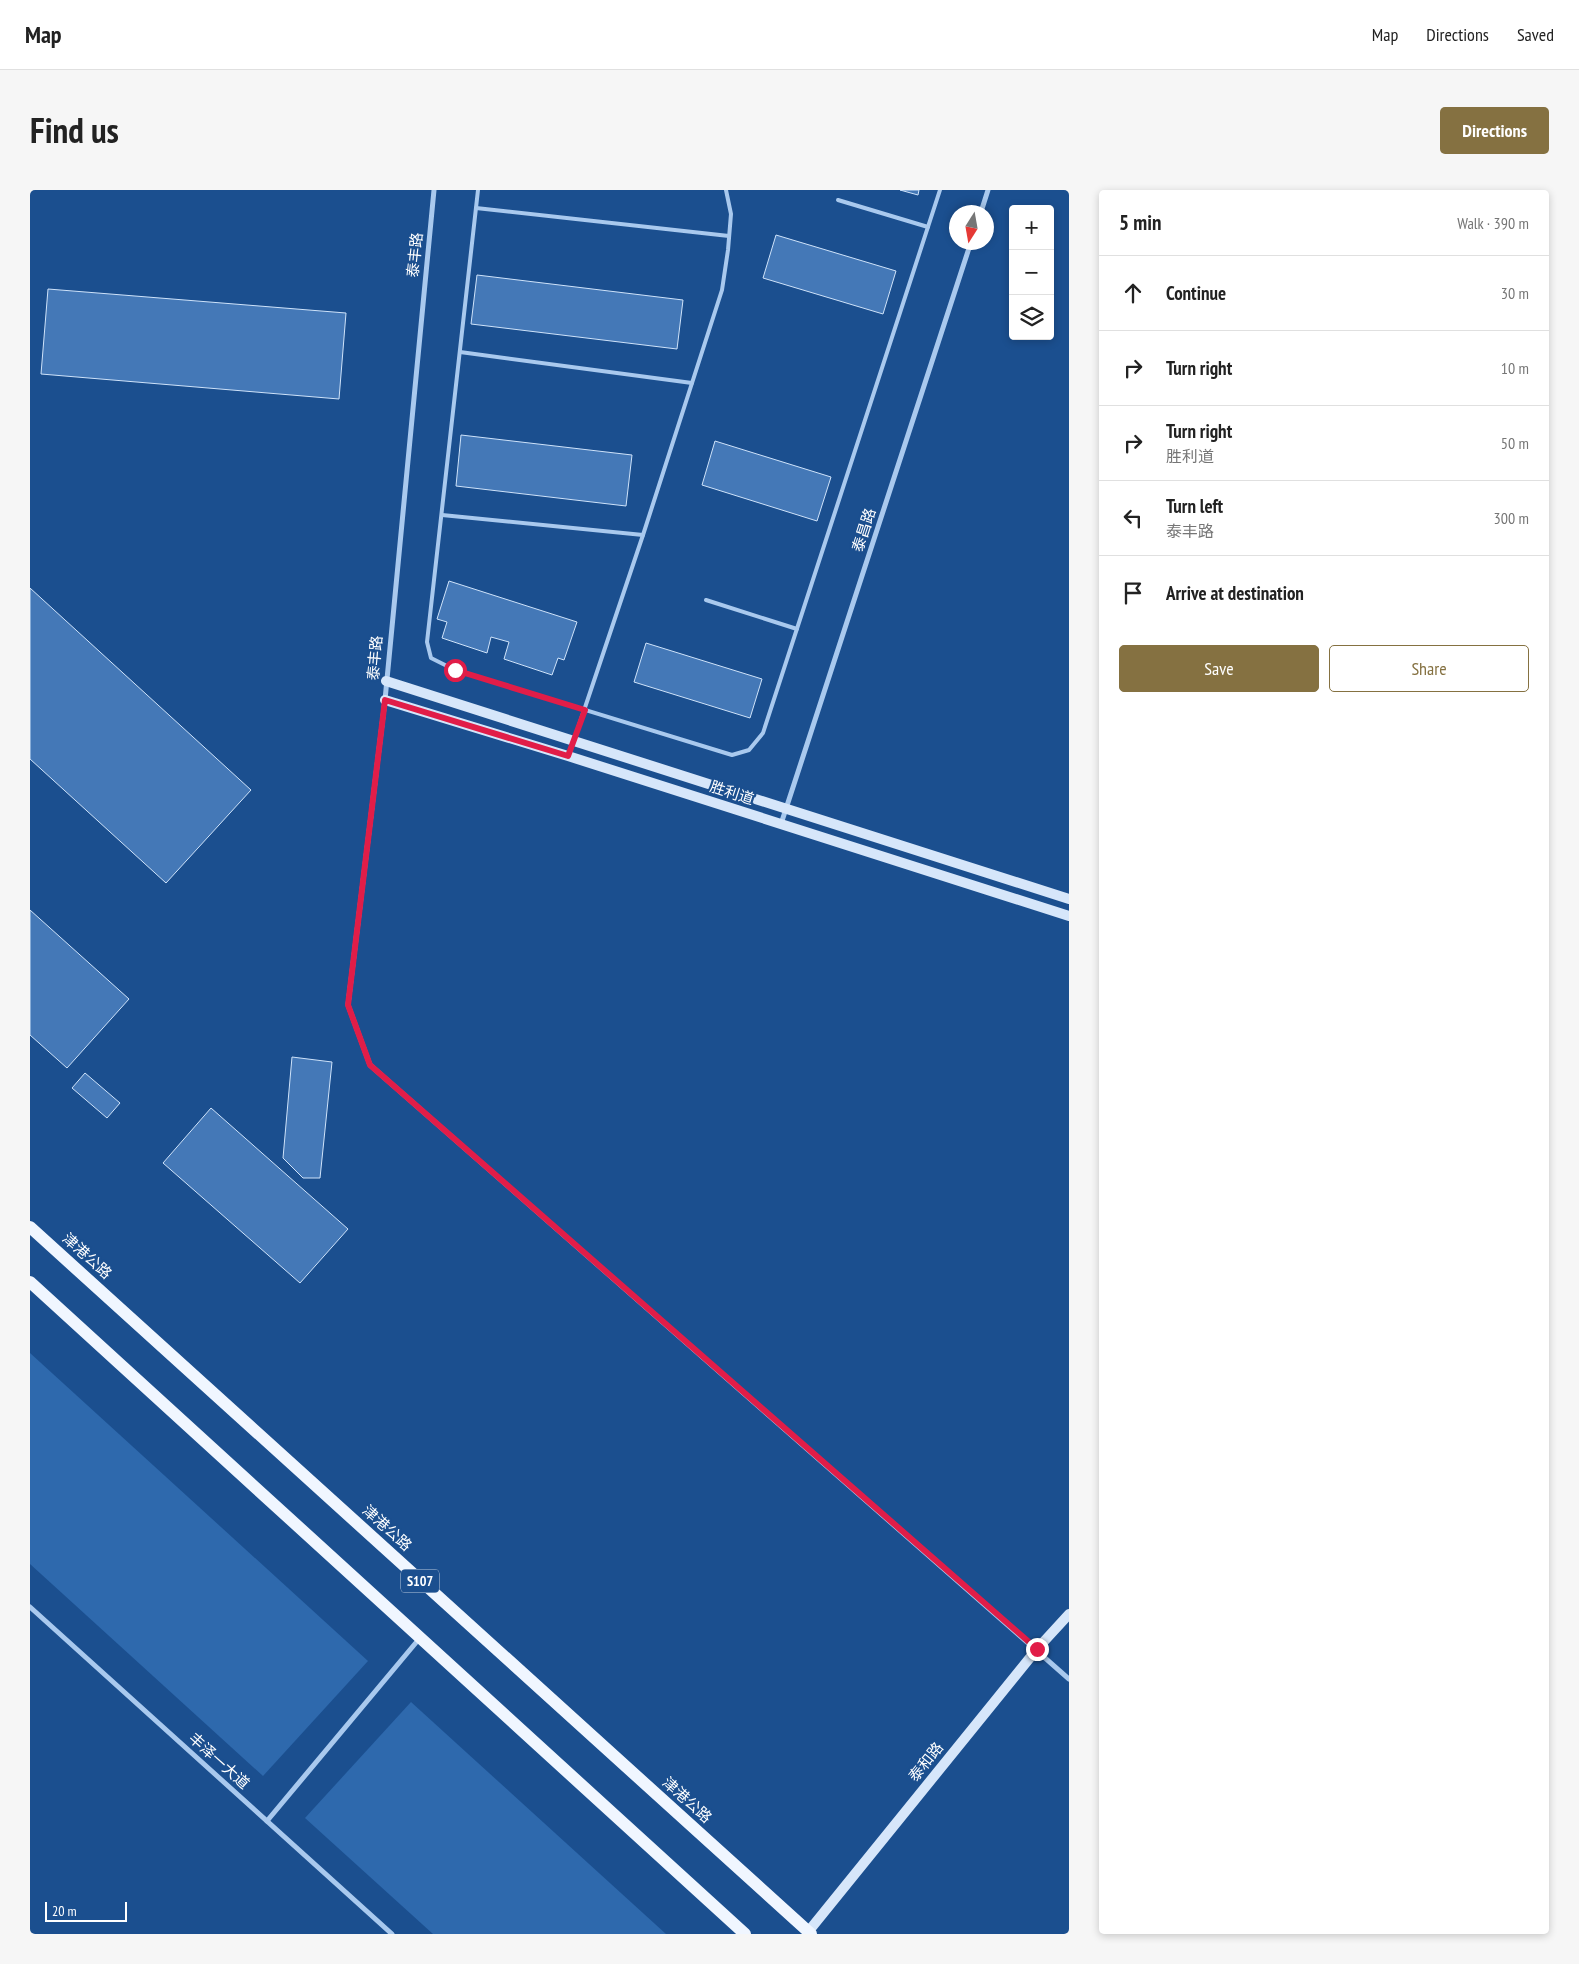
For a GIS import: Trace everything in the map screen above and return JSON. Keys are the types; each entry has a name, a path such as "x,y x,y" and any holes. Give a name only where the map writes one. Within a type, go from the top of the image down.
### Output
{"main road":[{"name":"津港公路","path":"30,1227 809,1933"},
{"name":"S107","path":"30,1282 745,1934"}],"street":[{"name":"泰丰路","path":"434,190 385,700 348,1005 370,1065 1069,1679"},
{"path":"983,205 988,190"},
{"name":"泰昌路","path":"781,825 968,250"},
{"name":"胜利道","path":"386,681 1069,899"},
{"name":"胜利道","path":"385,700 568,756 1069,916"},
{"name":"丰泽一大道","path":"30,1607 392,1934"},
{"name":"泰和路","path":"809,1933 1037,1649 1069,1614"},
{"path":"268,1821 420,1636"}],"lane":[{"path":"478,190 427,642 431,658 455,670 732,755 749,750 763,733 940,190"},
{"path":"568,756 643,535 722,290 731,214 726,190"},
{"path":"838,200 928,227"},
{"path":"476,208 729,236"},
{"path":"460,352 692,383"},
{"path":"442,515 643,535"},
{"path":"706,600 797,628"}],"shaded area":[{"path":"30,1353 368,1661 263,1776 30,1564"},
{"path":"411,1702 666,1934 433,1934 305,1818"}],"building":[{"path":"900,190 919,190 918,195"},
{"path":"776,235 896,271 883,314 763,278"},
{"path":"477,275 683,300 677,349 471,324"},
{"path":"48,289 346,313 339,399 41,374"},
{"path":"461,435 632,455 626,506 456,486"},
{"path":"715,441 831,477 817,521 702,485"},
{"path":"449,581 577,622 564,660 558,658 552,675 504,659 509,642 491,637 487,653 442,638 447,622 437,619"},
{"path":"30,588 251,790 166,883 30,759"},
{"path":"646,643 762,679 750,718 634,682"},
{"path":"30,910 129,999 67,1068 30,1035"},
{"path":"292,1057 332,1062 320,1178 303,1178 283,1158"},
{"path":"85,1073 120,1103 107,1118 72,1088"},
{"path":"211,1108 348,1229 300,1283 163,1163"}],"route":[{"path":"455,670 585,710 568,756 385,700 348,1005 370,1065 1037,1649"}]}
